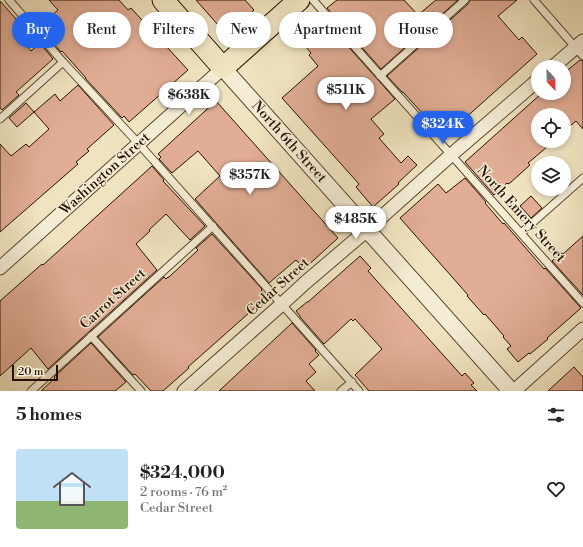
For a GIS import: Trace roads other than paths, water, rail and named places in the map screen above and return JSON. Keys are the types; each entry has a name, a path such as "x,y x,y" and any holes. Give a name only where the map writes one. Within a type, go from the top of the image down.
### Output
{"main road":[{"name":"North 6th Street","path":"163,0 223,68"},
{"name":"Washington Street","path":"223,68 300,0"}],"street":[{"path":"563,60 581,48"},
{"name":"Washington Street","path":"0,268 223,68"},
{"name":"North 6th Street","path":"223,68 510,391"},
{"name":"Cedar Street","path":"184,391 306,282 531,86"},
{"path":"514,391 583,329"}],"lane":[{"path":"9,0 63,62 139,144 360,391"},
{"name":"North Emery Street","path":"313,0 583,303"},
{"path":"380,76 465,0"},
{"path":"534,0 581,48"},
{"path":"0,119 63,62"},
{"path":"521,234 583,178"},
{"name":"Carrot Street","path":"31,391 212,226"},
{"path":"91,336 141,391"},
{"path":"342,391 352,382"}]}
